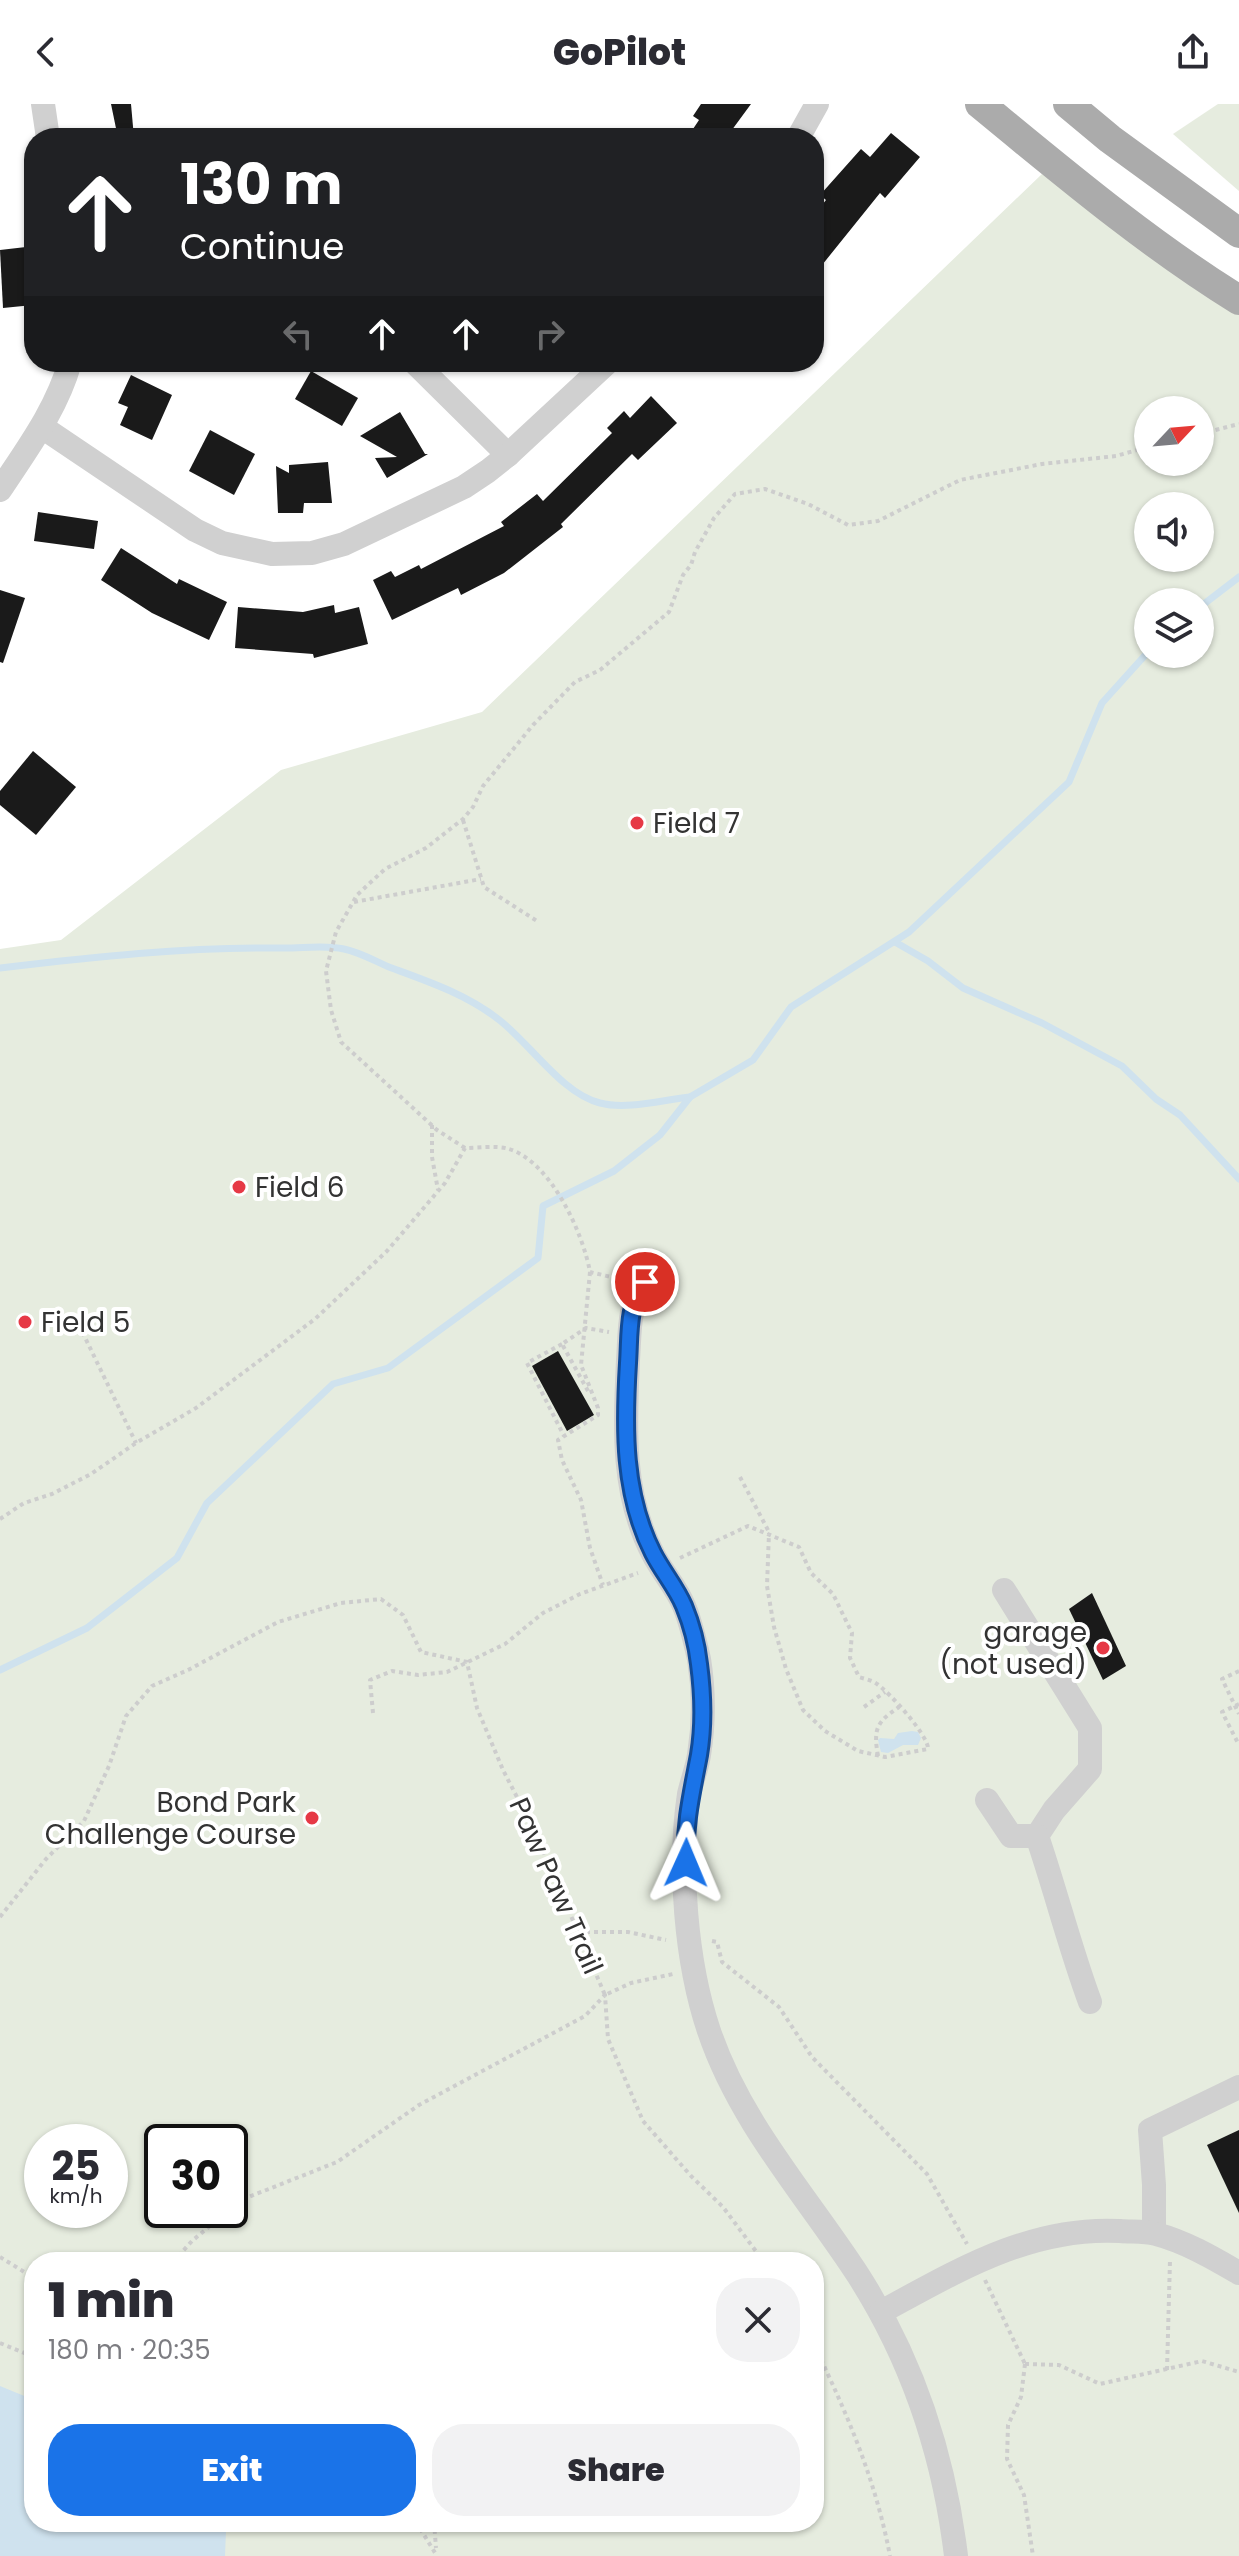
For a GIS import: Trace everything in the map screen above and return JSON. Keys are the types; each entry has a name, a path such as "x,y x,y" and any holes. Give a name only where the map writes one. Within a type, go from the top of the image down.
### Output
{"main road":[{"path":"980,104 1190,270 1239,300"},
{"path":"1068,104 1110,139 1239,233"}],"street":[{"path":"43,104 47,128"},
{"path":"804,128 817,104"},
{"path":"0,490 42,427 67,372"},
{"path":"424,372 508,455"},
{"path":"42,427 195,530 222,543 272,554 312,553 374,532 464,487 508,455 597,372"},
{"path":"640,1289 629,1335 625,1405 632,1498 653,1555 684,1606 699,1660 703,1704 699,1754 685,1837 676,1944 726,2074 768,2146 881,2312 912,2378 941,2465 956,2556"},
{"path":"1004,1590 1090,1728 1090,1769 1054,1810 1037,1836"},
{"path":"987,1800 1011,1836 1037,1836"},
{"path":"1037,1836 1070,1949 1090,2002"},
{"path":"1154,2233 1150,2130 1239,2087"},
{"path":"881,2312 976,2261 1027,2241 1088,2229 1154,2233 1209,2256 1239,2273"}],"path":[{"path":"1214,430 1239,424"},
{"path":"603,1585 590,1548 581,1500 562,1460 558,1440 598,1415 581,1365 590,1272 586,1248 552,1185 534,1163 509,1149 465,1148 432,1125 341,1042 331,1010 326,971 336,932 357,895 385,869 426,848 463,819 483,786 533,725 575,682 600,670 669,612 695,552 714,518 735,494 765,489 808,504 848,525 878,521 960,480 1134,451"},
{"path":"463,819 484,887 537,921"},
{"path":"354,902 481,879"},
{"path":"432,1125 432,1157 438,1191"},
{"path":"0,1519 24,1503 52,1494 91,1474 196,1408 315,1319 387,1251 438,1191 465,1148"},
{"path":"590,1272 640,1289"},
{"path":"79,1325 136,1443"},
{"path":"564,1436 527,1363 586,1328"},
{"path":"562,1344 598,1408"},
{"path":"373,1713 370,1680 392,1671 418,1675 447,1672 505,1644 543,1613 603,1585 688,1556 748,1526 769,1533 799,1547 811,1573 833,1594 852,1633 850,1658 859,1677 876,1683 885,1692 921,1730 929,1742 928,1749 885,1757 858,1751 839,1741 803,1710 786,1669 774,1627 767,1586 769,1533 740,1477"},
{"path":"0,1917 46,1859 84,1821 109,1766 126,1716 152,1686 278,1622 341,1603 381,1599 403,1615 421,1652 467,1662"},
{"name":"Paw Paw Trail","path":"467,1662 477,1708 605,1995 631,1983 676,1974 673,1962"},
{"path":"1239,1671 1222,1679 1239,1714"},
{"path":"864,1707 885,1692"},
{"path":"1237,1705 1222,1712 1239,1745"},
{"path":"878,1756 877,1727 899,1707"},
{"path":"578,1932 628,1932 676,1944 717,1942 722,1962 779,2007 812,2057 927,2174 976,2261 1025,2364 1021,2397 1008,2425 1007,2459 1024,2495 1033,2556"},
{"path":"248,2197 337,2162 419,2105 585,2016 605,1995"},
{"path":"605,1995 608,2039 643,2121 723,2207 757,2252"},
{"path":"182,2252 208,2228"},
{"path":"1167,2370 1170,2254"},
{"path":"0,2257 24,2272"},
{"path":"0,2343 24,2353"},
{"path":"1025,2364 1059,2365 1100,2384 1202,2361 1239,2372"},
{"path":"824,2366 867,2466 890,2556"},
{"path":"423,2532 437,2553"},
{"path":"435,2532 437,2553"}],"shaded area":[{"path":"1218,104 1239,104 1239,191 1173,134"},
{"path":"1042,174 1239,307 1239,2556 0,2556 0,949 61,940 281,770 482,712"}],"water":[{"path":"918,1732 921,1738 918,1745 903,1745 888,1753 881,1752 880,1738 894,1739 898,1733"},
{"path":"0,2386 24,2396 24,2532 226,2532 225,2556 0,2556"}],"building":[{"path":"111,104 131,104 133,128 116,128"},
{"path":"701,104 751,104 733,128 694,128 699,120 693,116"},
{"path":"891,133 920,157 885,198 880,193 824,263 824,191 861,149 870,157"},
{"path":"24,247 24,306 3,308 0,250"},
{"path":"310,372 358,398 342,426 295,399"},
{"path":"131,375 172,395 152,440 120,425 128,407 118,403"},
{"path":"651,396 677,423 638,460 632,454 561,524 563,527 504,573 461,595 458,588 392,620 373,580 391,571 395,577 419,565 421,569 504,526 501,522 537,494 543,501 612,433 607,428 624,411 630,418"},
{"path":"400,412 425,454 428,454 387,478 375,458 397,457 360,436"},
{"path":"210,430 255,454 234,495 189,471"},
{"path":"328,462 332,503 304,503 303,513 278,513 276,466 289,473 289,465"},
{"path":"38,512 98,521 94,549 34,541"},
{"path":"121,548 177,584 179,579 227,602 209,640 152,613 101,580"},
{"path":"0,590 25,598 3,663 0,662"},
{"path":"334,605 335,613 359,607 368,644 314,658 313,654 235,648 238,607 303,612"},
{"path":"33,751 76,787 36,835 0,805 0,791"},
{"path":"558,1351 594,1415 567,1431 532,1366"},
{"name":"garage (not used)","path":"1092,1593 1126,1666 1103,1680 1069,1609"},
{"path":"1239,2130 1239,2213 1207,2145"}],"waterway":[{"path":"1214,596 1239,577"},
{"path":"0,1670 87,1628 177,1558 207,1503 333,1384 388,1368 538,1258 543,1206 614,1171 660,1135 690,1097 753,1060 791,1007 909,932 1069,782 1102,703 1134,668"},
{"path":"895,942 928,961 963,988 1042,1023 1122,1066 1156,1099 1180,1115 1239,1179"},
{"path":"0,968 173,951 344,949 446,989 486,1010 510,1029 559,1079 586,1098 622,1105 690,1097"}],"place":[{"name":"Field 7","path":"637,823"},
{"name":"Field 6","path":"239,1187"},
{"name":"Field 5","path":"25,1322"},
{"name":"garage (not used)","path":"1103,1648"},
{"name":"Bond Park Challenge Course","path":"312,1818"}],"route":[{"path":"645,1282 635,1295 629,1335 626,1446 632,1498 653,1555 684,1606 699,1660 703,1704 699,1754 685,1837 686,1863"}]}
